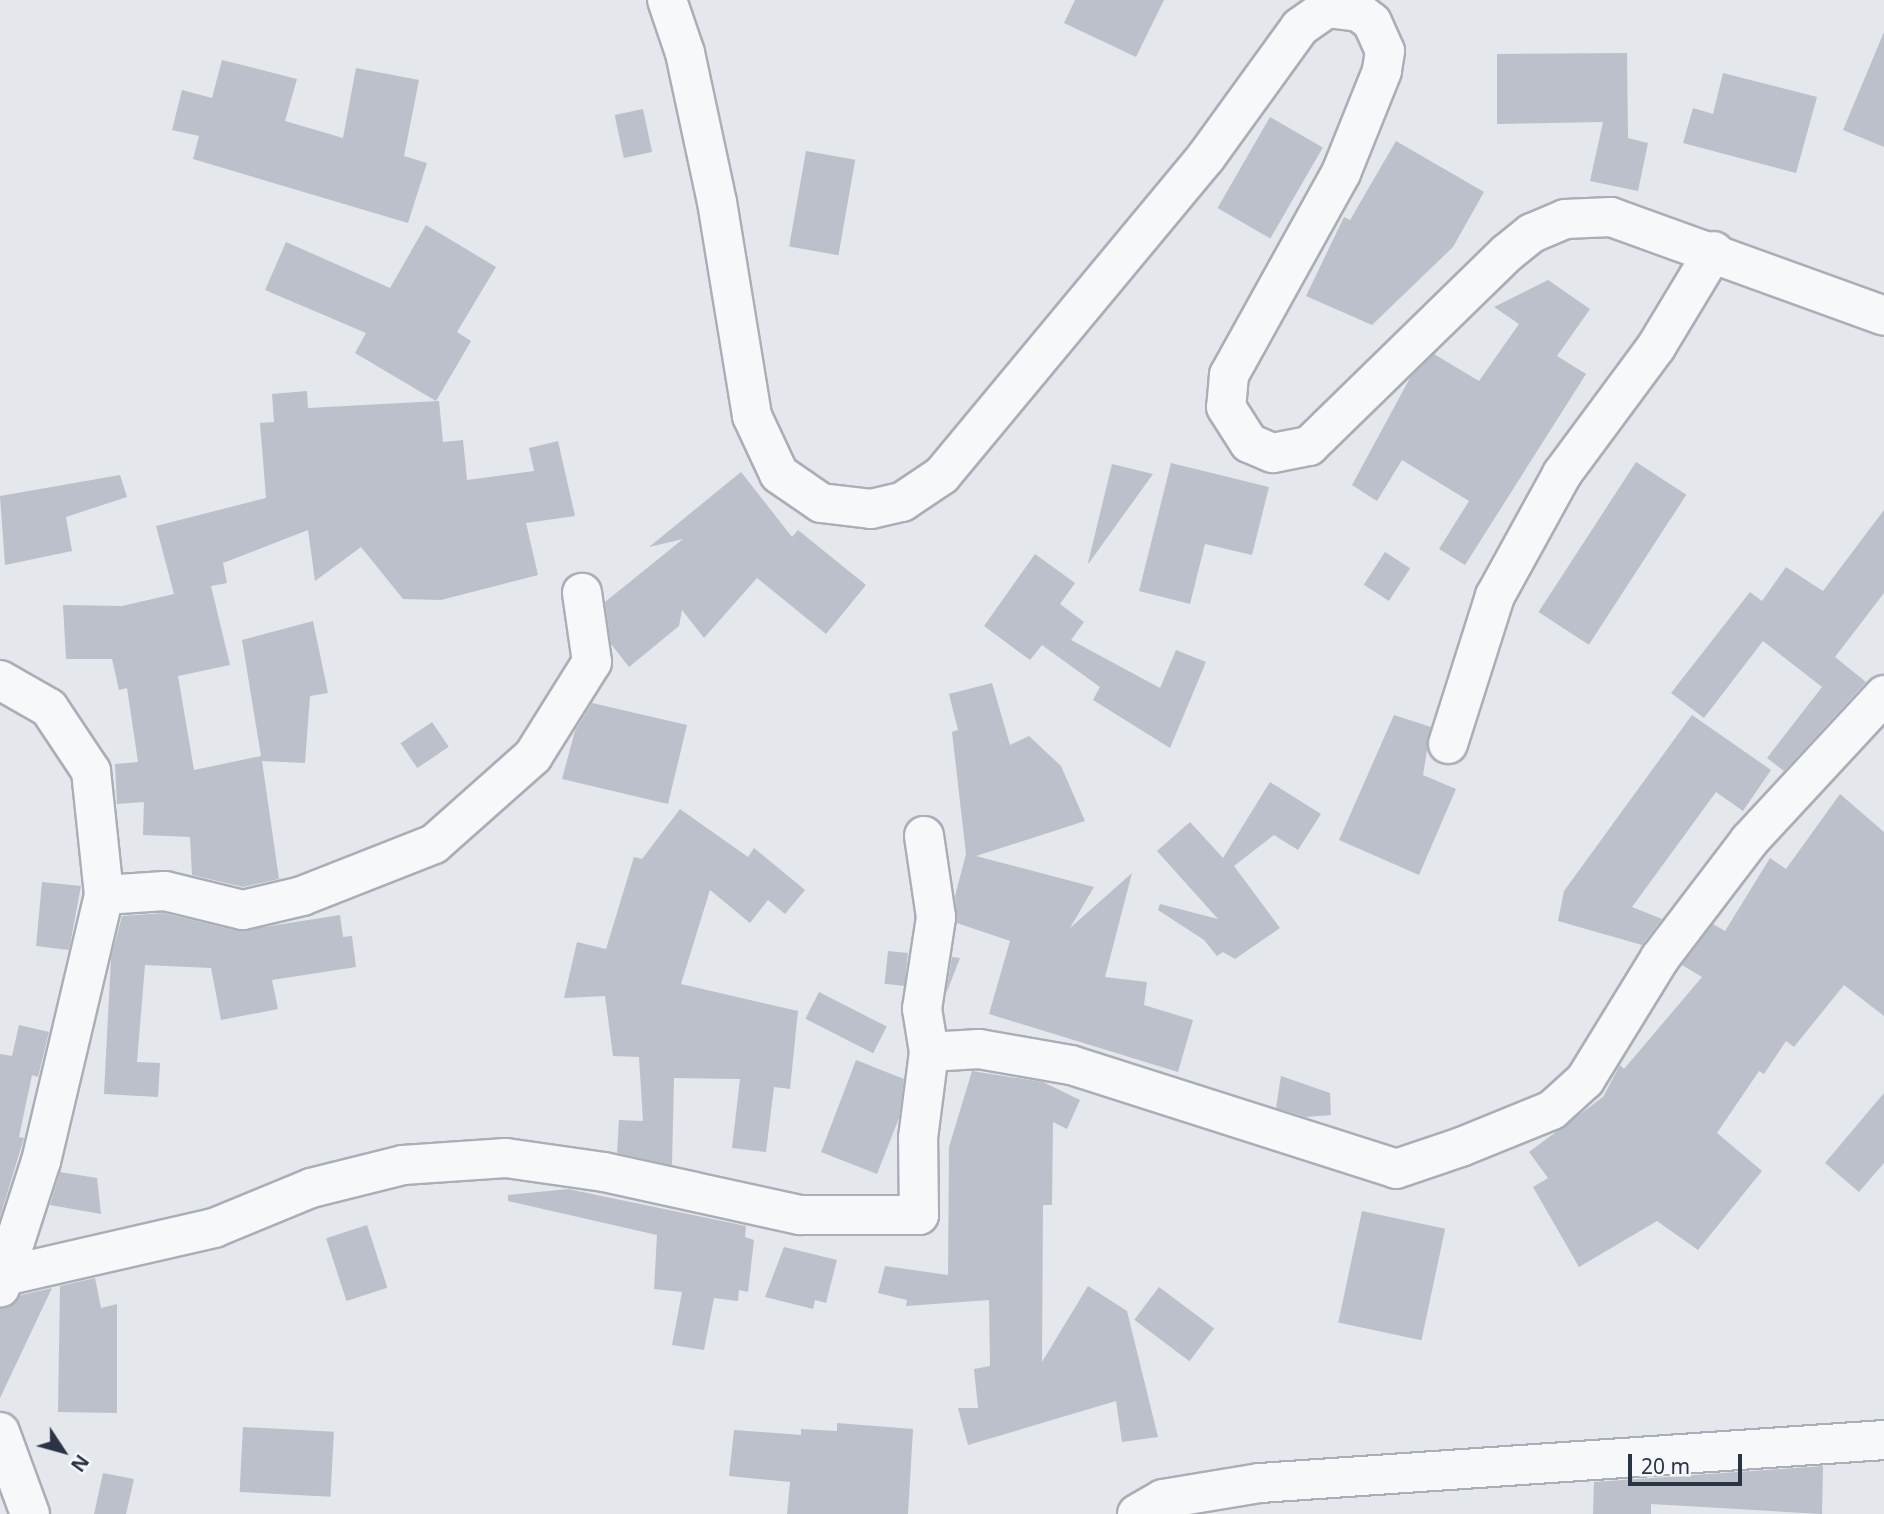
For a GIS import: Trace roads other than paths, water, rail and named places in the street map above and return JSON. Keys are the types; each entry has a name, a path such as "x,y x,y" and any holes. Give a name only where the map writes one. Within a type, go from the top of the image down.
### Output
{"street":[{"path":"667,0 685,53 717,202 739,364 765,453 798,491 849,510 902,502 943,475 982,435 1206,157 1300,27 1334,4 1359,12 1372,22 1385,51 1382,71 1341,173 1230,375 1226,407 1249,443 1286,453 1320,438 1532,233 1565,219 1611,218 1714,251 1884,316"},
{"path":"1448,744 1495,596 1562,474 1656,347 1714,251"},
{"path":"104,895 164,891 243,910 302,896 434,844 533,757 592,662 582,593"},
{"path":"0,680 49,708 91,771 104,895 41,1161 1,1280"},
{"path":"929,1052 979,1049 1071,1065 1396,1169 1461,1147 1552,1110 1585,1080 1660,958 1749,841 1884,695"},
{"path":"1,1280 214,1228 311,1188 403,1165 506,1158 800,1215 919,1215 918,1138 929,1052 922,1009 936,917 924,836"},
{"path":"0,1432 30,1514"},
{"path":"1137,1514 1163,1499 1259,1483 1884,1440"}]}
